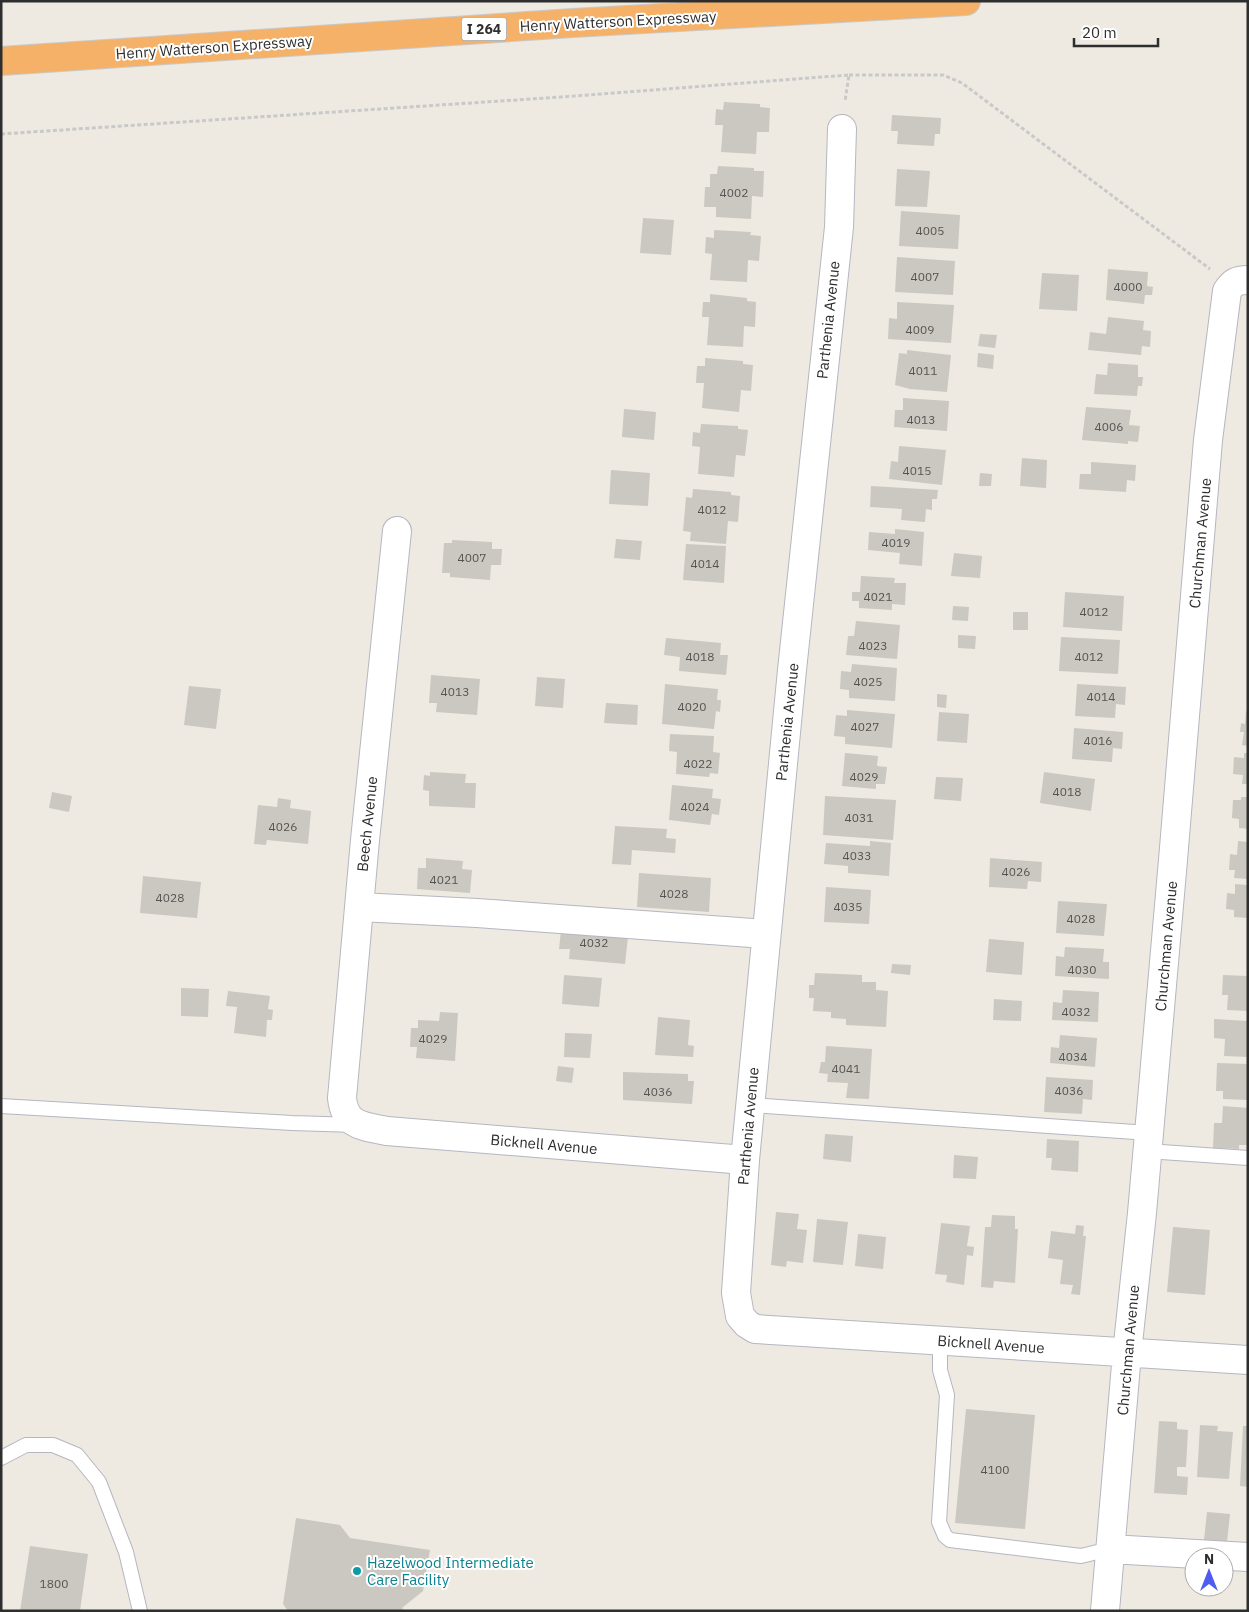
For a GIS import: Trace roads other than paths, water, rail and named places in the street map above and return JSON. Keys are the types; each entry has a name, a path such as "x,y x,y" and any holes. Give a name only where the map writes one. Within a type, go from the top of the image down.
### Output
{"highway":[{"name":"Henry Watterson Expressway","path":"1,61 573,23 966,1"}],"street":[{"name":"Parthenia Avenue","path":"740,1316 736,1293 745,1160 795,641 839,227 842,129"},
{"name":"Churchman Avenue","path":"1105,1611 1127,1353 1148,1142 1208,440 1228,291 1237,283"},
{"name":"Beech Avenue","path":"352,1120 343,1108 342,1098 359,907 397,531"},
{"path":"359,907 478,913 766,934"},
{"name":"Bicknell Avenue","path":"352,1120 387,1131 745,1160"},
{"name":"Bicknell Avenue","path":"740,1316 754,1329 1248,1360"},
{"path":"1110,1549 1248,1556"}],"lane":[{"path":"1,1106 292,1124 352,1120"},
{"path":"750,1106 1148,1142 1248,1158"},
{"path":"940,1341 940,1370 947,1395 939,1522 944,1536 950,1540 1080,1556 1110,1549"},
{"path":"1,1458 26,1446 53,1444 78,1455 99,1482 126,1552 140,1611"}],"place":[{"name":"Hazelwood Intermediate Care Facility","path":"357,1571"}]}
